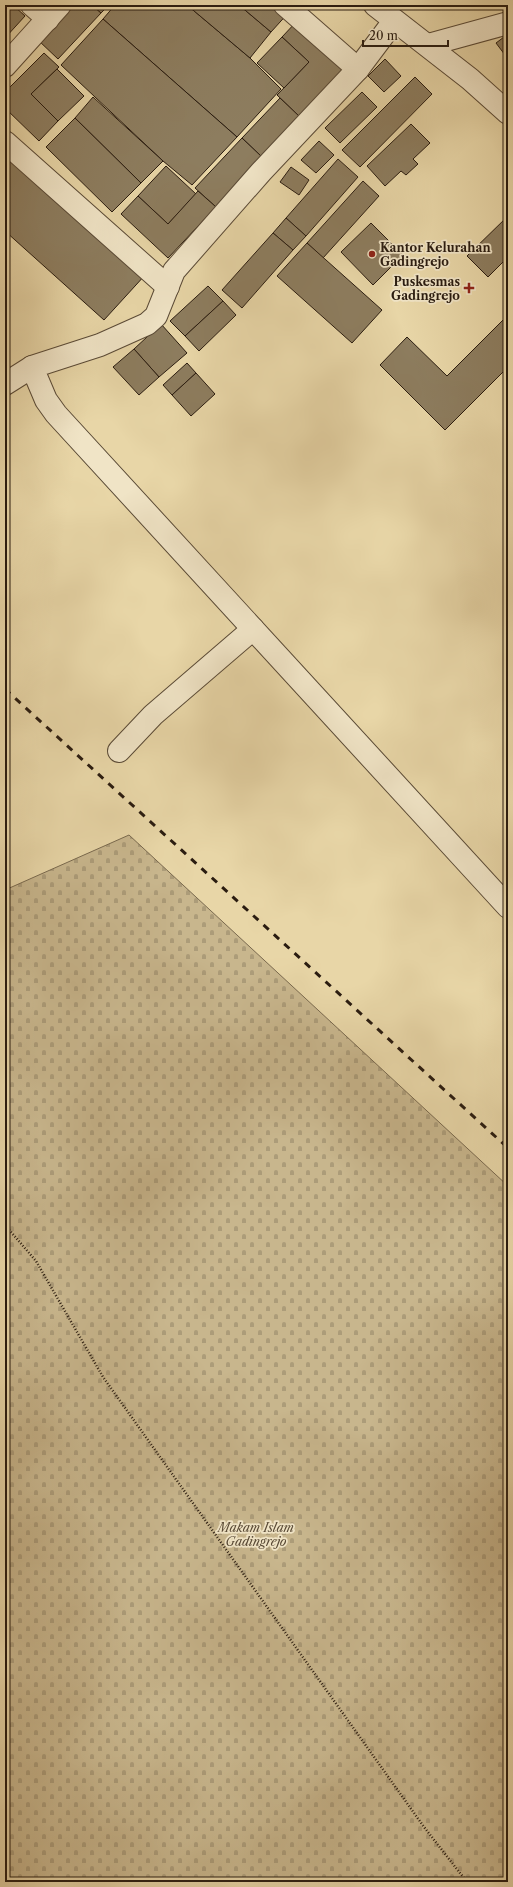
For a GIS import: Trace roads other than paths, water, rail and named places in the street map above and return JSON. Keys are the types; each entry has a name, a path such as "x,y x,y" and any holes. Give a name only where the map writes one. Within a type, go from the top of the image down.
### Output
{"street":[{"path":"285,5 358,70"},
{"path":"375,5 428,46 508,113"},
{"path":"5,66 47,10"},
{"path":"5,384 32,367 100,345 147,324 156,316 174,271 261,172 358,70 394,21"},
{"path":"428,46 508,23"},
{"path":"5,142 168,287"},
{"path":"32,367 46,400 56,414 508,907"},
{"path":"119,751 153,715 253,629"}],"railway":[{"path":"5,689 508,1148"}],"place":[{"name":"Kantor Kelurahan Gadingrejo","path":"372,254"},
{"name":"Puskesmas Gadingrejo","path":"469,288"}],"park label":[{"name":"Makam Islam Gadingrejo","path":"256,1534"}]}
